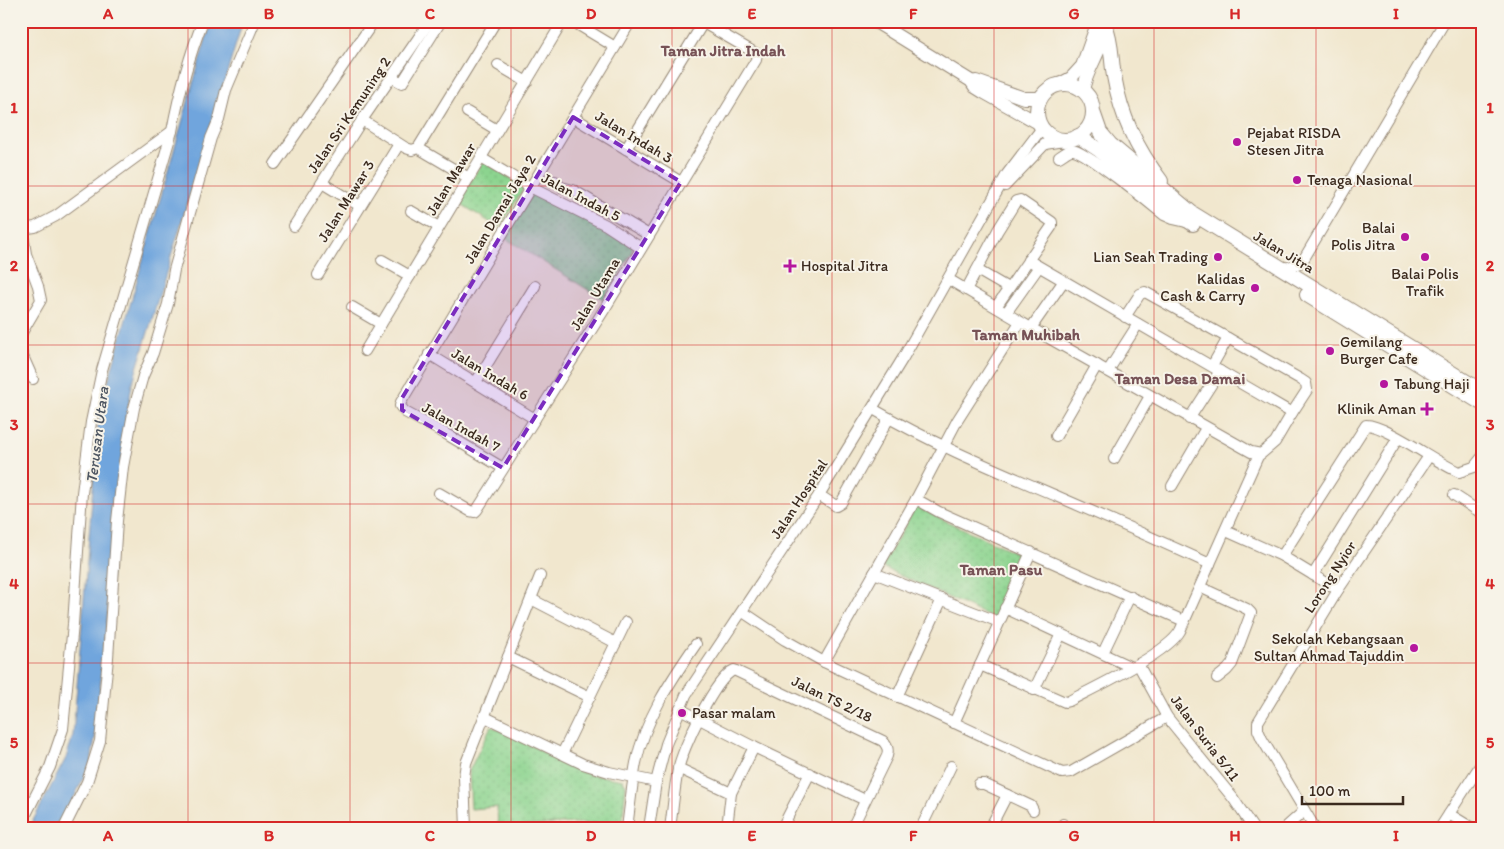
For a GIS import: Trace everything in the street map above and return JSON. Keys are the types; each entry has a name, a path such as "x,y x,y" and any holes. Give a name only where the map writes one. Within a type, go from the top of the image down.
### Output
{"highway":[{"path":"1103,23 1109,35 1116,89 1127,126 1146,160 1176,201"},
{"path":"1058,85 1071,85 1083,91 1090,101 1093,112 1087,129 1074,138 1054,138 1041,126 1038,111 1041,98 1051,88 1058,85"},
{"name":"Jalan Jitra","path":"1093,112 1100,132 1110,144 1192,214 1483,392"},
{"name":"Jalan Jitra","path":"1074,138 1099,150 1158,201 1189,222 1483,404"}],"main road":[{"path":"874,21 971,81 975,87 1041,126"},
{"path":"1058,85 1071,78 1082,66 1103,23"},
{"path":"1083,91 1100,46 1103,23"},
{"path":"971,81 978,81 1024,98 1041,98"}],"street":[{"path":"21,824 50,767 63,729 74,624 82,493 91,422 102,370 172,131 176,108 203,21"},
{"path":"64,828 87,782 100,741 108,658 117,521 123,467 134,408 168,304 174,270 226,90 255,21"},
{"path":"275,164 374,21"},
{"name":"Jalan Sri Kemuning 2","path":"294,226 362,120 430,21"},
{"path":"391,77 402,82 441,21"},
{"name":"Jalan Mawar","path":"365,352 563,21"},
{"path":"572,21 616,47"},
{"name":"Jalan Damai Jaya 2","path":"405,412 400,406 402,398 631,21"},
{"path":"1280,268 1302,262 1444,21"},
{"path":"362,120 399,144 412,150 418,148 492,22"},
{"path":"626,149 702,22"},
{"name":"Jalan Utama","path":"439,493 475,512 485,499 756,60 757,54 702,22"},
{"path":"498,65 526,82"},
{"path":"467,112 498,130"},
{"name":"Jalan Indah 3","path":"572,117 681,182"},
{"name":"Jalan Hospital","path":"649,828 656,782 666,744 680,709 694,682 820,495 873,409 1007,174 1041,126"},
{"path":"21,334 40,300 38,286 26,254 22,229 34,227 56,216 172,131"},
{"name":"Jalan Hospital","path":"997,194 1042,147 1050,143 1074,138"},
{"name":"Jalan Mawar 3","path":"318,275 399,144"},
{"path":"418,148 469,178"},
{"path":"1059,157 1071,150 1078,151 1104,168 1164,215 1177,221 1189,222"},
{"name":"Jalan Indah 5","path":"481,158 530,188 606,225 641,248"},
{"path":"555,181 561,187 573,190 649,234"},
{"path":"322,183 360,206"},
{"path":"966,290 998,230 1018,200 1052,222 1051,228 996,308"},
{"path":"411,211 439,227"},
{"path":"606,225 613,213"},
{"path":"382,260 410,276"},
{"path":"1028,260 1038,268 1292,413"},
{"path":"1302,262 1305,276 1311,287"},
{"path":"1006,313 1038,268"},
{"path":"977,270 1008,288"},
{"path":"948,279 1020,322 1251,452 1259,454 1264,452 1275,442 1307,390 1306,383 1145,292 1140,294 1125,317"},
{"path":"1031,328 1063,282"},
{"path":"476,382 535,286"},
{"path":"352,307 382,324"},
{"path":"824,662 916,499 942,447 1020,322"},
{"path":"1108,372 1138,324"},
{"path":"1189,418 1216,368 1228,338"},
{"path":"21,352 34,379"},
{"name":"Jalan Indah 6","path":"429,354 535,419"},
{"path":"1056,436 1097,365"},
{"path":"1114,459 1150,396"},
{"path":"873,409 942,447 1210,564"},
{"name":"Jalan Indah 7","path":"405,412 503,468"},
{"path":"820,495 836,506 841,503 889,418"},
{"path":"1282,556 1366,425 1372,425 1398,438 1459,472 1474,467 1483,456"},
{"path":"1172,486 1206,428"},
{"path":"1313,575 1398,438"},
{"path":"980,665 1061,702 1069,701 1134,665 1174,640 1226,531 1259,454"},
{"name":"Lorong Nyior","path":"1304,811 1262,739 1257,726 1260,717 1338,590 1428,456"},
{"path":"1454,495 1483,514"},
{"path":"916,499 939,512 1184,621"},
{"path":"1226,531 1282,556 1338,590"},
{"path":"954,723 1030,552"},
{"path":"874,573 999,622"},
{"path":"466,828 464,769 469,752 540,576"},
{"path":"1200,587 1247,609 1251,613 1232,664 1218,678"},
{"path":"1103,653 1130,596"},
{"path":"531,599 616,643"},
{"path":"897,697 942,599"},
{"path":"1005,608 1103,653 1134,665"},
{"path":"742,612 784,640 824,662 1062,773 1071,772 1167,717"},
{"path":"562,754 626,622"},
{"path":"1034,690 1061,634"},
{"path":"627,828 640,745 668,684 696,644"},
{"path":"508,657 590,697"},
{"name":"Jalan Suria 5/11","path":"1134,665 1167,717 1254,828"},
{"name":"Jalan TS 2/18","path":"670,828 678,768 698,718 728,674 737,670 882,740 888,747 887,756 852,828"},
{"path":"680,709 865,800"},
{"path":"485,716 562,754 600,770 656,782"},
{"path":"727,828 731,793 754,747"},
{"path":"1440,828 1483,761"},
{"path":"921,828 950,766"},
{"path":"678,768 731,793"},
{"path":"782,828 810,773"},
{"path":"979,784 984,784 1031,806 1033,810"},
{"path":"990,828 1007,795"},
{"path":"1285,828 1304,811 1315,828"},
{"path":"1449,814 1472,828"}],"highlighted area":[{"path":"573,117 681,182 503,468 402,410 402,398"}],"green space":[{"path":"483,161 525,187 499,228 458,202"},
{"path":"533,193 593,220 633,246 631,254 603,299 505,238"},
{"path":"916,506 1023,556 995,619 882,567"},
{"path":"491,726 588,774 623,780 626,785 622,824 573,823 498,828 497,807 471,809 469,771"}],"water":[{"name":"Terusan Utara","path":"213,21 243,21 132,385 126,420 96,732 91,763 59,828 29,828 66,758 73,735 98,424 102,403 208,31"}],"place":[{"name":"Pejabat RISDA Stesen Jitra","path":"1237,142"},
{"name":"Tenaga Nasional","path":"1297,180"},
{"name":"Balai Polis Jitra","path":"1405,237"},
{"name":"Lian Seah Trading","path":"1218,257"},
{"name":"Balai Polis Trafik","path":"1425,257"},
{"name":"Hospital Jitra","path":"790,266"},
{"name":"Kalidas Cash & Carry","path":"1255,288"},
{"name":"Gemilang Burger Cafe","path":"1330,351"},
{"name":"Tabung Haji","path":"1384,384"},
{"name":"Klinik Aman","path":"1427,409"},
{"name":"Sekolah Kebangsaan Sultan Ahmad Tajuddin","path":"1414,648"},
{"name":"Pasar malam","path":"682,713"}],"district":[{"name":"Taman Jitra Indah","path":"723,50"},
{"name":"Taman Muhibah","path":"1026,334"},
{"name":"Taman Desa Damai","path":"1180,378"},
{"name":"Taman Pasu","path":"1001,569"}]}
